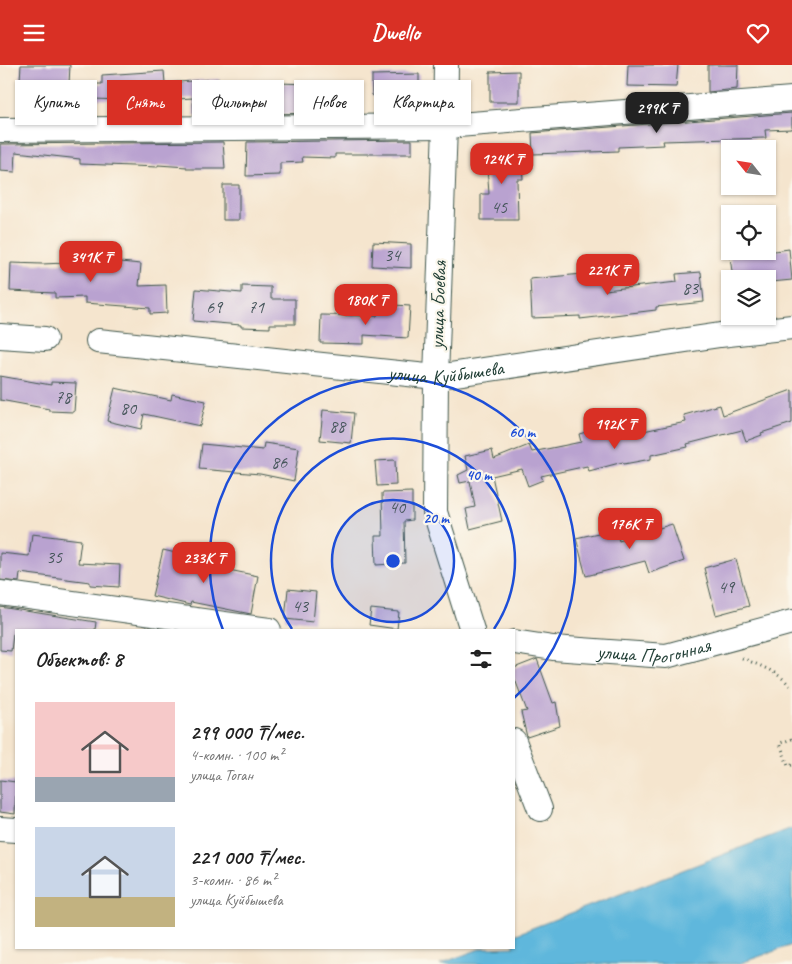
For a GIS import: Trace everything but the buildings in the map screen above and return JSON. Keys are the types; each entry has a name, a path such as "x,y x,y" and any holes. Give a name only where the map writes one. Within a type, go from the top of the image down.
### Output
{"street":[{"name":"улица Боевая","path":"446,65 446,126 436,377 435,512 472,629"},
{"path":"0,130 446,126 792,99"},
{"name":"улица Куйбышева","path":"98,341 436,377 720,335 792,327"},
{"path":"0,335 45,339"},
{"path":"0,593 262,629"},
{"name":"улица Прогонная","path":"515,642 553,648 666,656 792,622"},
{"path":"515,744 540,809"},
{"path":"0,829 15,830"}],"path":[{"path":"716,642 724,651 772,671 787,681 792,689"},
{"path":"792,739 780,743 788,766 792,765"}],"water":[{"path":"792,828 792,945 738,964 440,964 479,949 515,949 515,935"}]}
